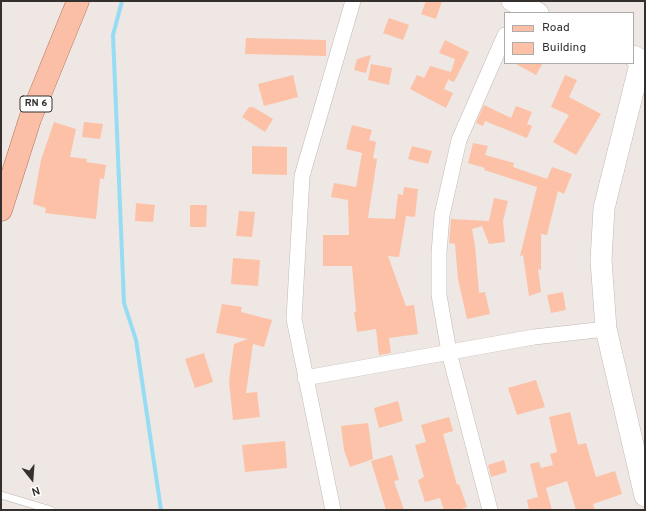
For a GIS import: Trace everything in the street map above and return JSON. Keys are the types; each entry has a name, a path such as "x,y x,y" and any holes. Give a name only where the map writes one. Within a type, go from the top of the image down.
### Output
{"main road":[{"name":"RN 6","path":"1,210 30,119 78,1"}],"street":[{"path":"334,510 305,378 294,319 302,176 353,1"},
{"path":"515,6 535,12"},
{"path":"490,510 449,352 439,295 439,253 442,215 459,140 504,37"},
{"path":"640,59 604,208 601,260 606,329 645,496"},
{"path":"305,378 534,337 606,329"}],"lane":[{"path":"1,495 51,510"}],"building":[{"path":"426,1 442,1 436,19 421,14"},
{"path":"389,18 409,25 403,40 383,33"},
{"path":"246,38 326,40 326,56 245,54"},
{"path":"445,40 469,52 454,82 449,80 449,78 444,89 453,93 446,108 410,89 417,75 424,78 430,66 451,72 455,59 439,53"},
{"path":"371,55 366,73 354,70 357,59"},
{"path":"371,64 392,68 389,85 368,80"},
{"path":"516,64 542,64 536,75"},
{"path":"293,75 298,97 264,106 258,84"},
{"path":"565,75 577,80 569,97 601,114 576,155 553,142 569,115 551,107"},
{"path":"484,105 511,118 516,106 532,112 527,124 532,126 527,138 485,121 483,126 476,123"},
{"path":"249,107 253,107 273,119 265,132 242,117"},
{"path":"54,122 76,129 70,157 87,159 86,162 106,165 104,179 100,178 96,219 45,213 46,208 33,204 41,160"},
{"path":"84,122 103,124 100,139 82,137"},
{"path":"352,125 372,130 369,140 376,142 373,158 377,159 368,218 395,219 398,194 403,195 404,187 418,189 415,217 406,216 399,257 388,256 406,306 414,305 418,334 389,338 391,353 379,355 376,329 357,332 354,312 356,312 352,266 323,266 323,235 349,235 348,200 331,197 334,183 356,187 362,153 346,149"},
{"path":"473,143 488,146 485,155 514,163 513,167 547,179 552,167 572,174 564,194 558,191 547,235 541,234 541,270 538,269 541,292 529,296 523,255 520,256 537,187 484,170 485,168 468,163"},
{"path":"252,146 287,147 287,175 252,174"},
{"path":"412,146 432,151 428,164 408,159"},
{"path":"494,198 508,201 503,221 505,242 489,244 482,226 472,229 475,245 479,293 485,292 490,314 467,319 458,279 455,244 449,243 451,219 489,221"},
{"path":"136,203 155,205 153,222 135,221"},
{"path":"190,205 207,205 206,227 190,227"},
{"path":"239,211 255,212 252,237 236,236"},
{"path":"233,258 260,260 258,286 231,284"},
{"path":"563,292 566,310 551,313 547,295"},
{"path":"222,304 242,307 241,312 272,320 264,347 253,344 246,393 257,392 260,417 233,420 229,381 234,344 248,339 216,333"},
{"path":"204,353 213,382 195,388 185,359"},
{"path":"536,380 545,407 517,415 508,388"},
{"path":"398,401 403,421 379,428 374,408"},
{"path":"570,412 578,445 586,443 596,477 615,471 622,494 593,504 595,510 576,510 567,481 546,488 552,510 529,510 527,500 538,497 530,464 539,462 541,468 553,465 550,454 557,452 549,417"},
{"path":"449,417 453,431 443,434 457,485 459,484 467,507 458,510 444,510 440,498 425,502 418,480 424,477 415,445 426,442 421,425"},
{"path":"368,423 373,459 350,467 344,450 341,426"},
{"path":"285,441 287,468 245,472 242,445"},
{"path":"392,455 399,480 394,481 404,510 386,510 371,461"},
{"path":"504,460 507,472 491,477 488,465"}],"waterway":[{"path":"122,1 113,35 124,303 136,340 161,510"}]}
